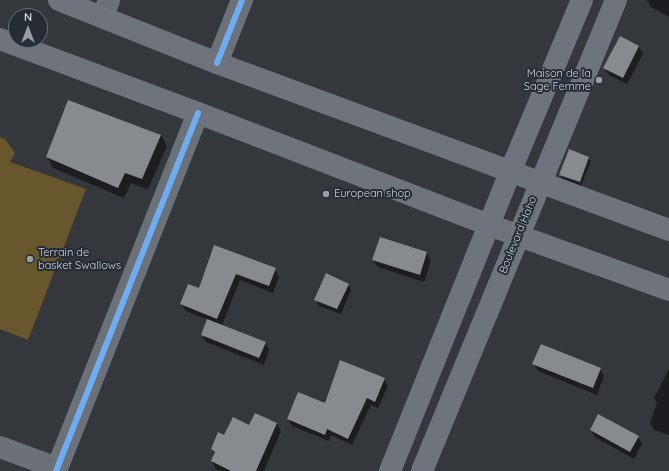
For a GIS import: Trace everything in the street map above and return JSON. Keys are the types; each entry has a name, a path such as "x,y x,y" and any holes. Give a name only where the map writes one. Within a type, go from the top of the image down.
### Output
{"main road":[{"path":"59,0 106,9 217,63 511,170 669,230"},
{"path":"390,471 511,170 582,0"},
{"name":"Boulevard Haho","path":"422,471 519,236 540,181 616,0"},
{"path":"0,39 198,113 489,225 669,290"}],"street":[{"path":"217,63 242,0"},
{"path":"0,447 56,470 198,113"}],"shaded area":[{"name":"Terrain de basket Swallows","path":"0,137 5,139 15,153 10,162 86,189 28,340 0,329"}],"building":[{"path":"620,36 639,46 623,78 603,68"},
{"path":"68,100 161,135 142,179 125,173 118,188 46,157"},
{"path":"569,149 589,157 580,182 559,175"},
{"path":"380,237 427,252 420,275 372,260"},
{"path":"214,245 276,268 269,286 236,274 217,319 180,304 188,284 199,288"},
{"path":"326,273 349,284 337,309 314,300"},
{"path":"207,319 266,342 259,358 201,335"},
{"path":"541,344 601,368 593,388 532,364"},
{"path":"340,360 385,378 375,402 367,398 348,439 327,429 325,435 287,419 298,392 325,403"},
{"path":"255,413 277,423 256,471 231,471 211,461 215,452 211,449 218,432 224,435 233,417 249,425"},
{"path":"598,414 639,436 630,452 590,430"}],"cycle path":[{"path":"217,63 242,0"},
{"path":"56,471 198,113"}],"place":[{"name":"Maison de la Sage Femme","path":"599,80"},
{"name":"European shop","path":"326,194"},
{"name":"Terrain de basket Swallows","path":"30,259"}]}
